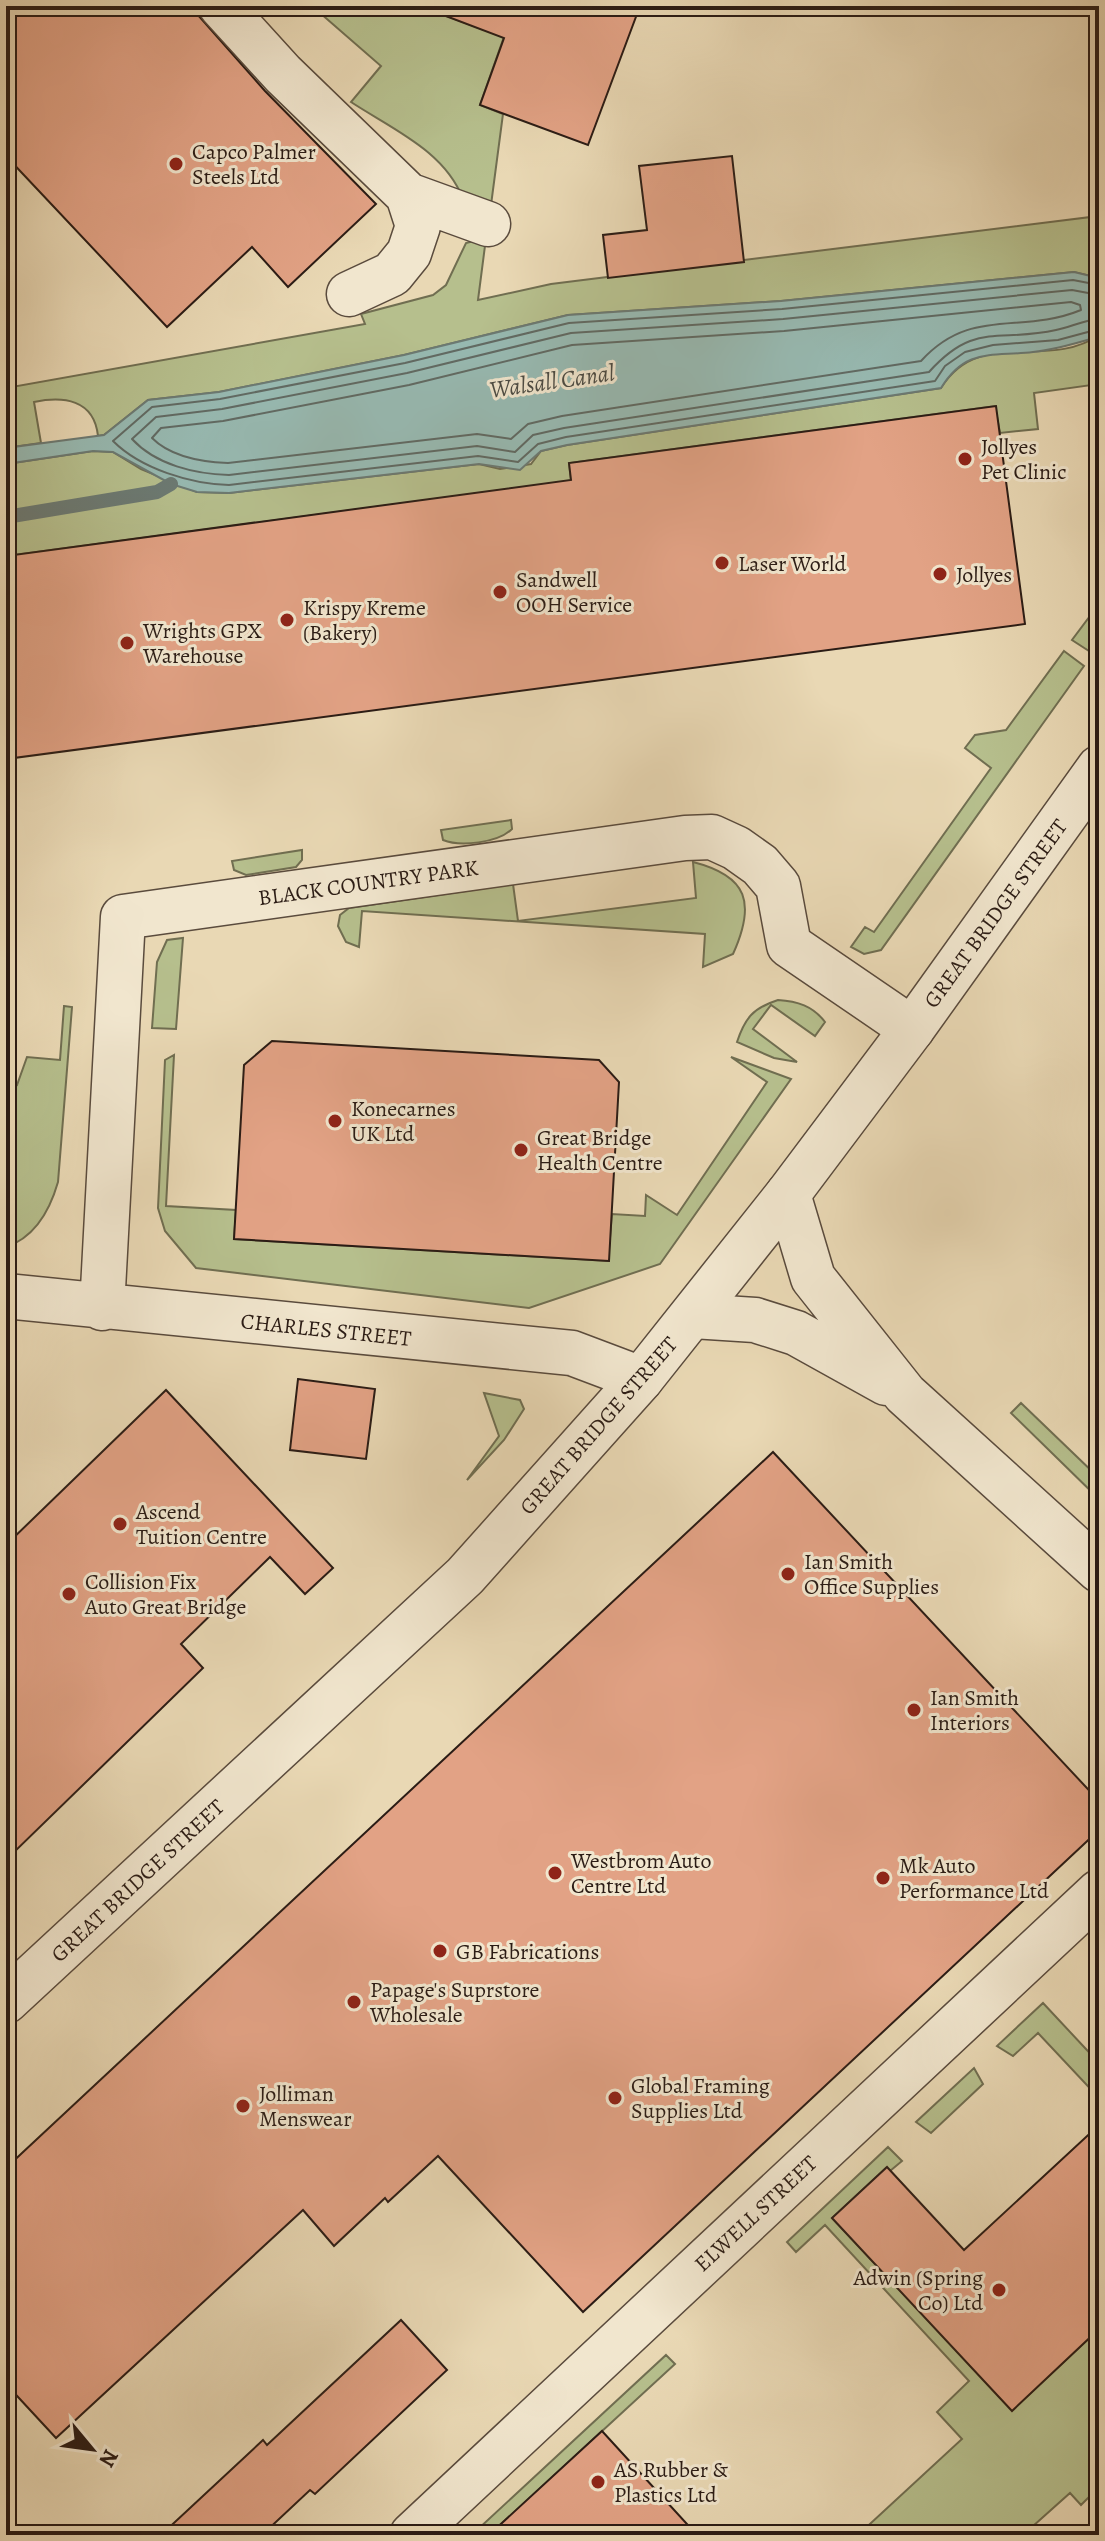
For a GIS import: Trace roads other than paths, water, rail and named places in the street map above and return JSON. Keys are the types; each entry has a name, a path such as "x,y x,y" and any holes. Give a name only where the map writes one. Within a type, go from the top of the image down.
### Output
{"street":[{"path":"221,6 283,74 408,195 488,224"},
{"path":"349,294 392,274 409,253 418,226 408,195"},
{"name":"GREAT BRIDGE STREET","path":"6,2001 465,1576 641,1379 788,1194 912,1029 1099,768"},
{"name":"BLACK COUNTRY PARK","path":"102,1308 123,917 685,838 712,837 736,848 760,865 778,886 789,945 912,1029"},
{"path":"788,1194 813,1278 905,1394 1099,1570"},
{"name":"CHARLES STREET","path":"6,1296 572,1353 641,1379"},
{"path":"693,1316 755,1320 796,1333 905,1394"},
{"name":"ELWELL STREET","path":"412,2535 1099,1892"}],"water":[{"name":"Walsall Canal","path":"1074,272 1099,278 1099,335 1094,338 1049,350 981,356 960,366 941,388 567,445 541,451 520,470 479,464 229,493 197,492 171,484 113,452 93,451 6,464 6,448 104,435 148,400 219,392 404,355 568,315 781,301"}],"waterway":[{"path":"6,517 157,492 171,484"}],"place":[{"name":"Capco Palmer Steels Ltd","path":"176,164"},
{"name":"Jollyes Pet Clinic","path":"965,459"},
{"name":"Laser World","path":"722,563"},
{"name":"Jollyes","path":"940,574"},
{"name":"Sandwell OOH Service","path":"500,592"},
{"name":"Krispy Kreme (Bakery)","path":"287,620"},
{"name":"Wrights GPX Warehouse","path":"127,643"},
{"name":"Konecarnes UK Ltd","path":"335,1121"},
{"name":"Great Bridge Health Centre","path":"521,1150"},
{"name":"Ascend Tuition Centre","path":"120,1524"},
{"name":"Ian Smith Office Supplies","path":"788,1574"},
{"name":"Collision Fix Auto Great Bridge","path":"69,1594"},
{"name":"Ian Smith Interiors","path":"914,1710"},
{"name":"Westbrom Auto Centre Ltd","path":"555,1873"},
{"name":"Mk Auto Performance Ltd","path":"883,1878"},
{"name":"GB Fabrications","path":"440,1951"},
{"name":"Papage's Suprstore Wholesale","path":"354,2002"},
{"name":"Global Framing Supplies Ltd","path":"615,2098"},
{"name":"Jolliman Menswear","path":"243,2106"},
{"name":"Adwin (Spring Co) Ltd","path":"999,2290"},
{"name":"AS Rubber & Plastics Ltd","path":"598,2482"}]}
